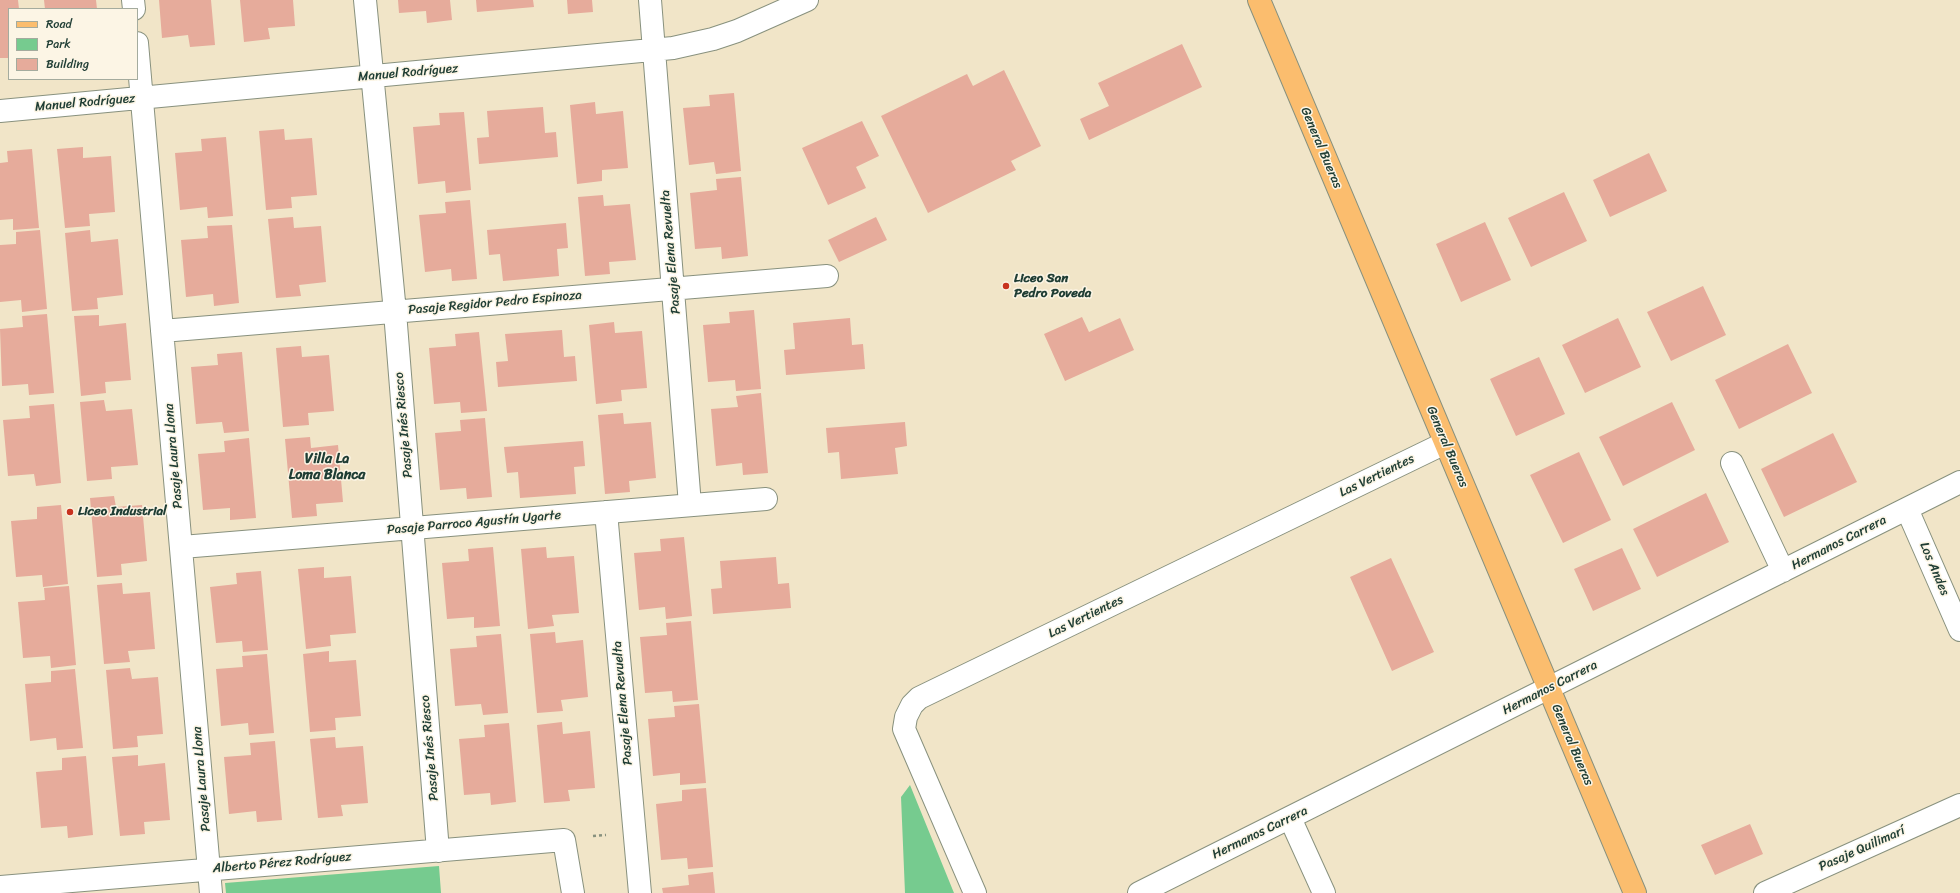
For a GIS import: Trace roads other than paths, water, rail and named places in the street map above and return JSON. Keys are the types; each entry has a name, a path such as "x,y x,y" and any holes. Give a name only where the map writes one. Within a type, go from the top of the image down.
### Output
{"main road":[{"name":"General Bueras","path":"1259,0 1635,893"}],"street":[{"name":"Pasaje Inés Riesco","path":"365,0 371,76 395,312 438,851"},
{"name":"Pasaje Elena Revuelta","path":"650,0 690,505"},
{"name":"Manuel Rodríguez","path":"0,111 673,48 713,39 737,31 807,0"},
{"name":"Pasaje Laura Llona","path":"138,54 211,893"},
{"name":"Pasaje Regidor Pedro Espinoza","path":"162,331 827,276"},
{"name":"Las Vertientes","path":"975,893 904,729 906,717 912,706 919,698 1445,443"},
{"path":"1732,463 1783,571"},
{"name":"Hermanos Carrera","path":"1138,893 1549,689 1960,482"},
{"name":"Pasaje Parroco Agustín Ugarte","path":"182,548 766,499"},
{"name":"Los Andes","path":"1907,509 1960,630"},
{"name":"Pasaje Elena Revuelta","path":"606,512 640,893"},
{"name":"Pasaje Quilimarí","path":"1765,893 1960,805"},
{"path":"1290,818 1324,893"},
{"name":"Alberto Pérez Rodríguez","path":"0,887 564,840 573,893"}],"place":[{"name":"Liceo San Pedro Poveda","path":"1006,286"},
{"name":"Liceo Industrial","path":"70,512"}],"district":[{"name":"Villa La Loma Blanca","path":"327,468"}]}
